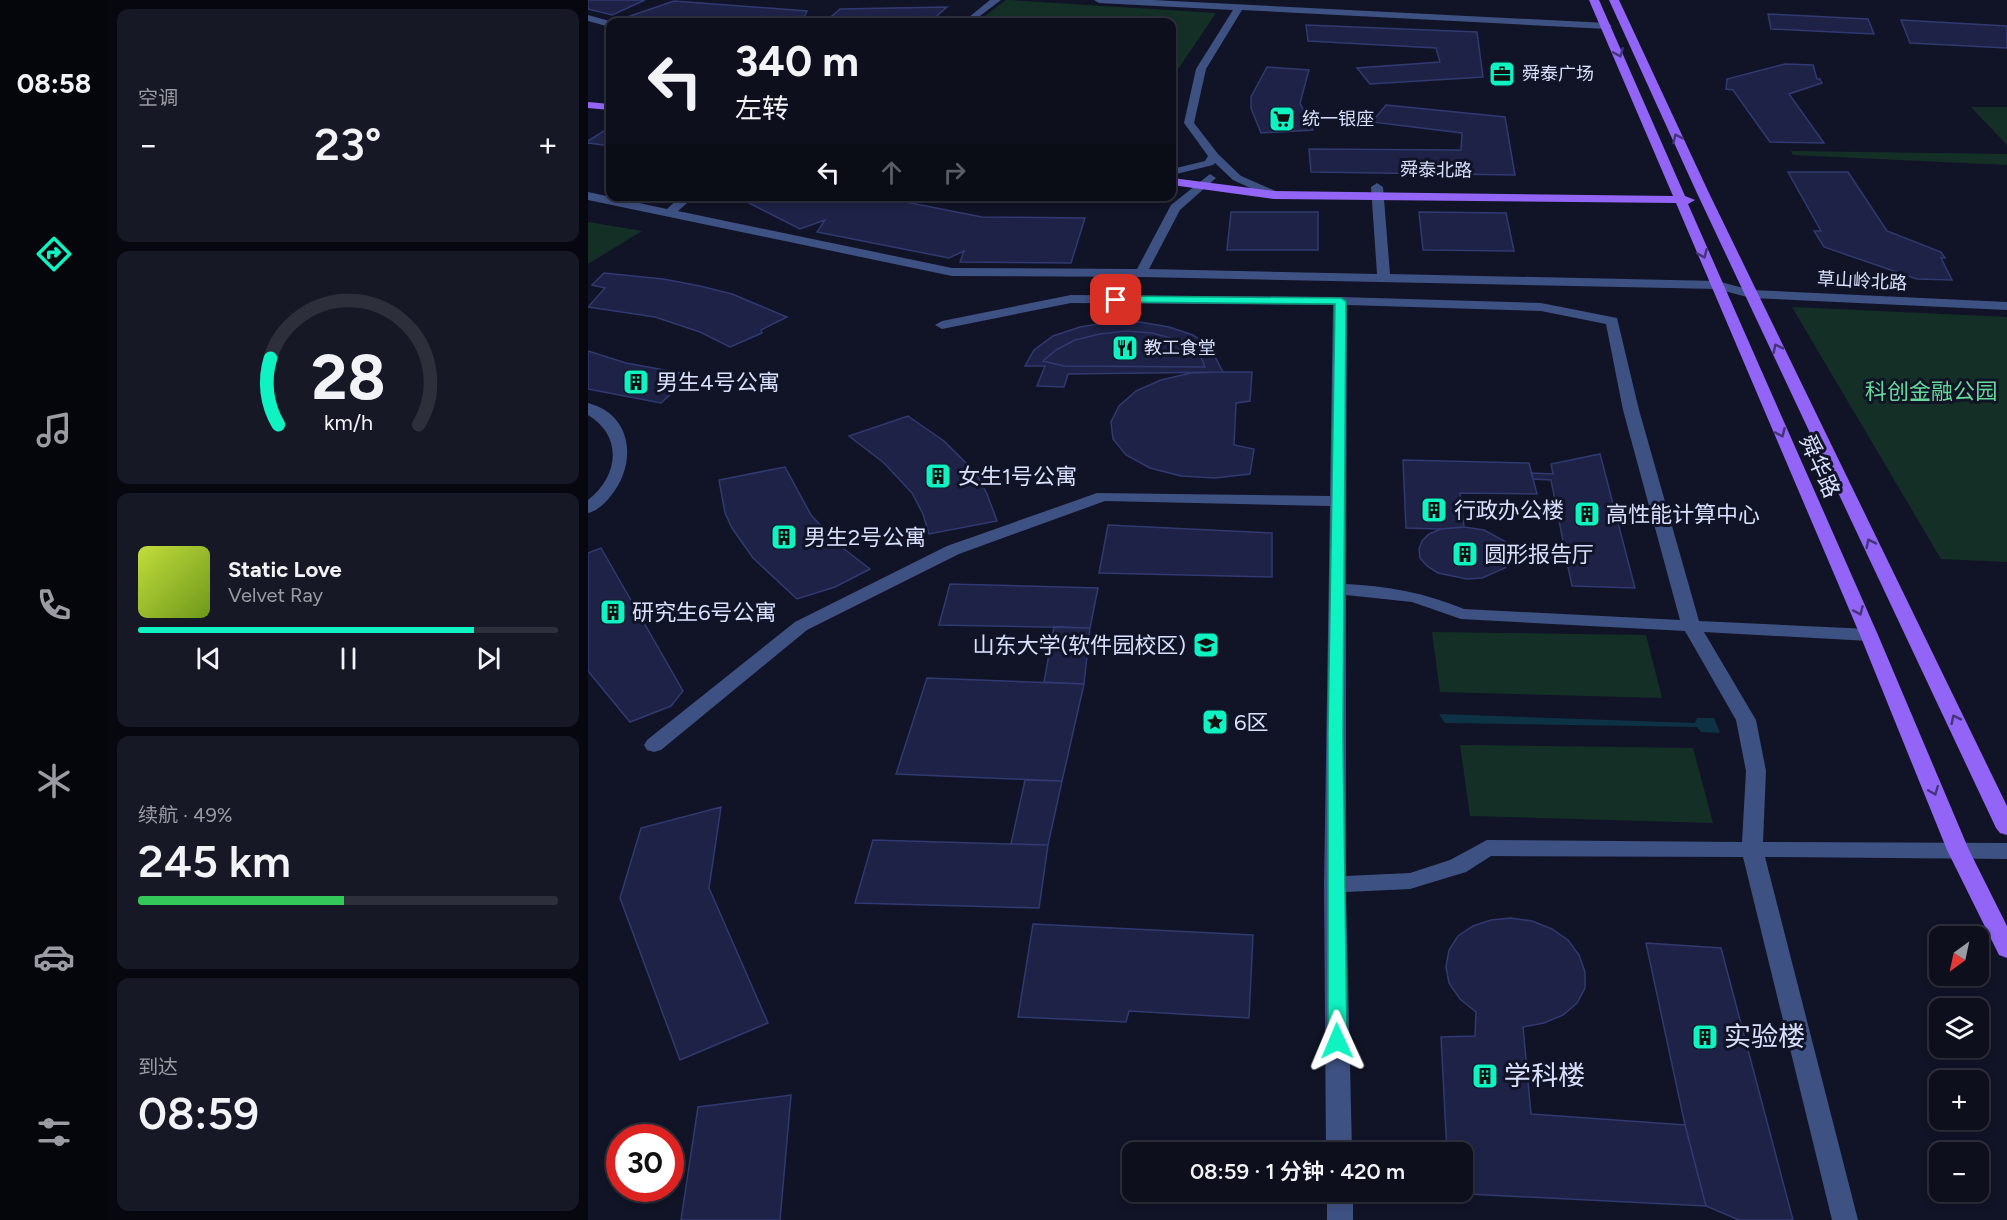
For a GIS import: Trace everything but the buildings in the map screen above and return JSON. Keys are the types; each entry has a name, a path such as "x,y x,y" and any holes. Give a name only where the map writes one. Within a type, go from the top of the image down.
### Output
{"main road":[{"name":"舜华路","path":"1594,0 1869,635 1958,850 2007,949"},
{"name":"舜华路","path":"1614,0 1704,196 2007,828"},
{"path":"588,97 606,99"},
{"path":"588,105 606,107"},
{"path":"1176,176 1274,195 1377,192 1704,196"},
{"name":"舜泰北路","path":"1205,182 1245,182 1377,192"}],"street":[{"path":"972,18 995,0"},
{"path":"1099,0 1607,26"},
{"path":"1305,10 1308,0"},
{"path":"1239,7 1201,69 1189,123 1214,156 1231,172 1245,182 1274,195"},
{"path":"588,18 606,23"},
{"path":"1176,174 1209,164 1214,156"},
{"path":"1141,273 1175,208 1205,182"},
{"path":"1377,192 1384,279"},
{"name":"草山岭北路","path":"588,196 606,200"},
{"name":"草山岭北路","path":"612,201 951,272 1141,273 1717,285 1751,294 2007,306"},
{"path":"669,213 682,201"},
{"path":"942,325 1071,299 1341,301 1541,307 1612,321 1631,410 1690,626 1709,654 1746,720 1756,771 1752,849 1845,1220"},
{"path":"1339,1142 1335,885 1341,301"},
{"path":"588,408 609,422 622,448 615,480 588,508"},
{"path":"654,745 801,626 953,550 1103,496 1339,501"},
{"path":"1338,589 1377,590 1429,600 1461,614 1869,635"},
{"path":"1335,885 1410,880 1458,866 1487,848 2007,851"},
{"path":"1340,1202 1340,1220"}],"green space":[{"path":"1006,0 1216,13 1176,72 1176,18 982,18"},
{"path":"1971,107 2007,107 2007,145"},
{"path":"1791,151 2007,154 2007,165 1793,155"},
{"path":"588,222 642,231 588,264"},
{"name":"科创金融公园","path":"1792,307 2007,317 2007,562 1941,559"},
{"path":"1432,632 1646,635 1662,698 1440,692"},
{"path":"1460,745 1693,748 1713,823 1470,816"}],"water":[{"path":"1439,714 1695,723 1697,718 1714,718 1720,733 1701,732 1697,727 1445,723"}],"place":[{"name":"舜泰广场","path":"1502,74"},
{"name":"统一银座","path":"1282,119"},
{"name":"教工食堂","path":"1125,348"},
{"name":"男生4号公寓","path":"636,382"},
{"name":"女生1号公寓","path":"938,476"},
{"name":"行政办公楼","path":"1434,510"},
{"name":"高性能计算中心","path":"1587,514"},
{"name":"男生2号公寓","path":"784,537"},
{"name":"圆形报告厅","path":"1465,554"},
{"name":"研究生6号公寓","path":"613,612"},
{"name":"山东大学(软件园校区)","path":"1206,645"},
{"name":"6区","path":"1215,722"},
{"name":"实验楼","path":"1705,1037"},
{"name":"学科楼","path":"1485,1076"}],"route":[{"path":"1116,300 1341,301 1335,734 1337,1041"}]}
